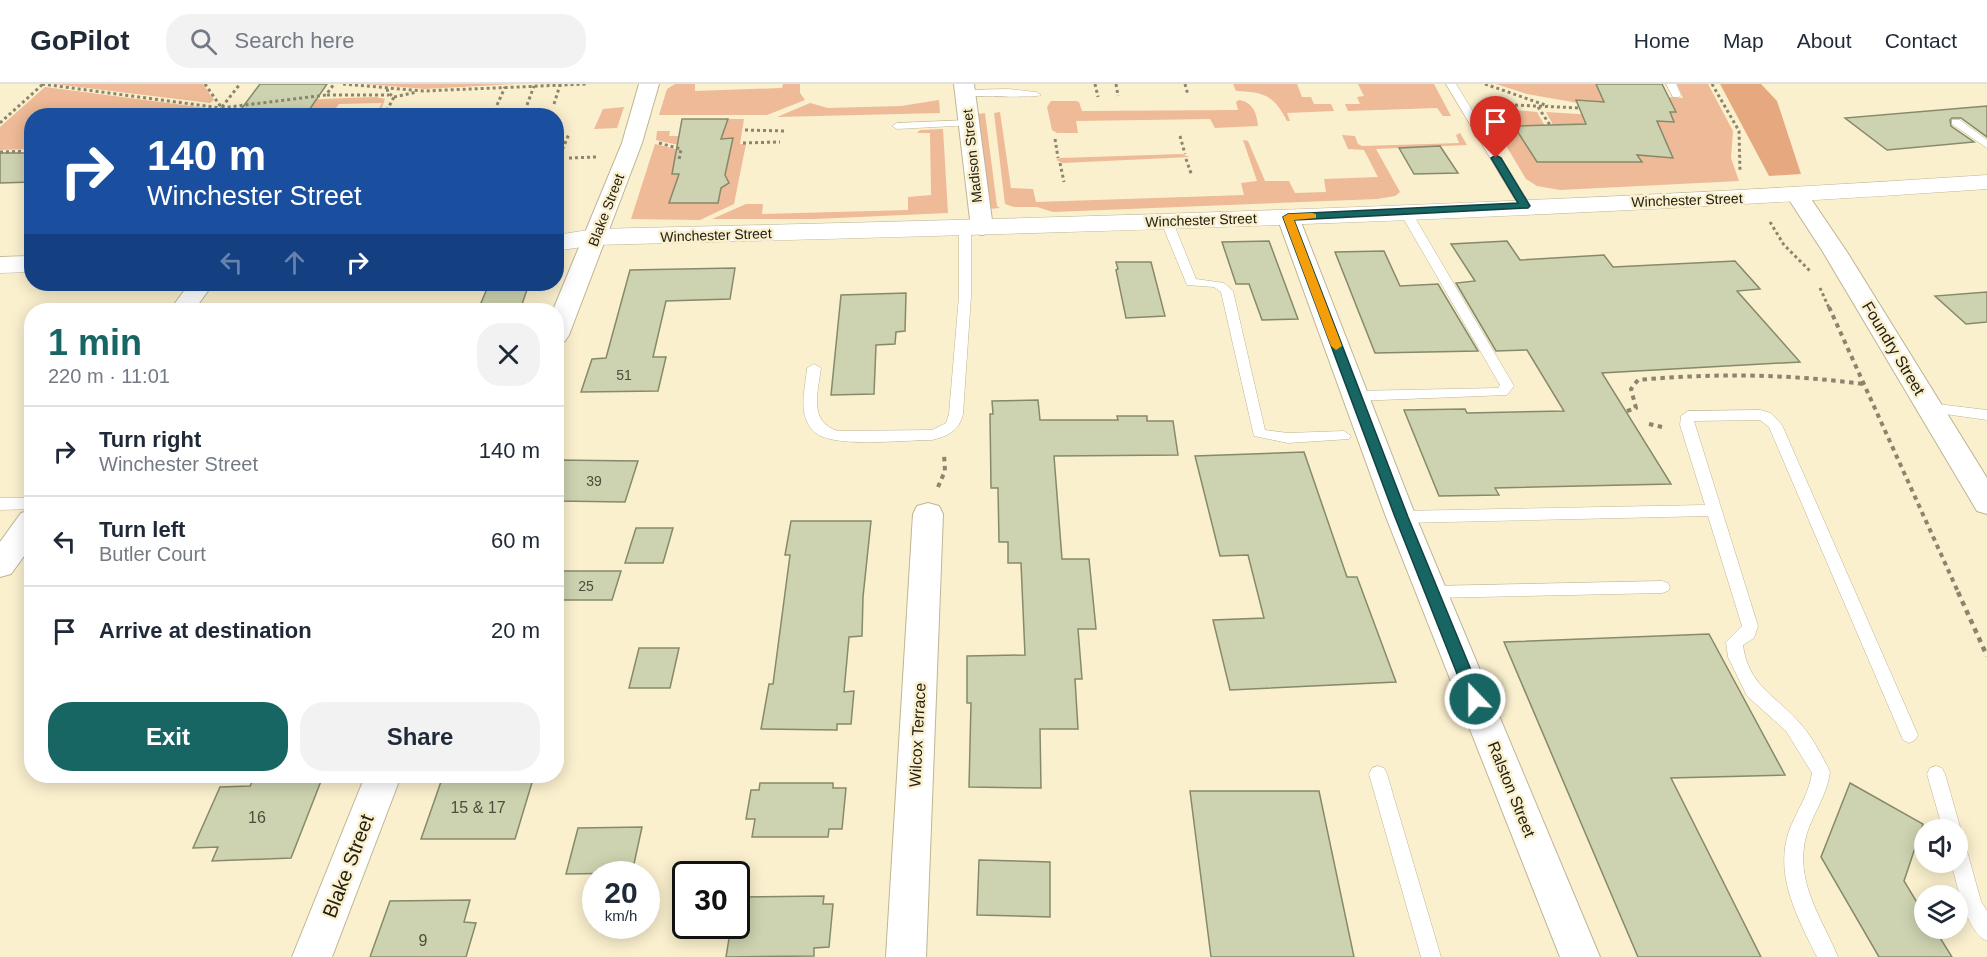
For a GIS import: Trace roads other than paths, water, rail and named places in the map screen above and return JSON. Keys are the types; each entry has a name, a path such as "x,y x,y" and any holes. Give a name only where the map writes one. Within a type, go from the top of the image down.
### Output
{"street":[{"name":"Blake Street","path":"564,315 632,143 649,84"},
{"name":"Madison Street","path":"965,89 969,123 973,228"},
{"name":"Winchester Street","path":"564,242 595,237 973,228 1288,217 1797,195 1987,182"},
{"name":"Foundry Street","path":"1797,195 1835,252 1929,408 1977,472 1987,503"},
{"name":"Ralston Street","path":"1288,217 1401,517 1580,957"},
{"name":"Winchester Street","path":"564,231 595,237"},
{"path":"0,248 24,246"},
{"path":"0,266 24,264"},
{"name":"Wilcox Terrace","path":"906,957 928,514"},
{"name":"Blake Street","path":"312,957 380,783"}],"lane":[{"path":"1451,84 1525,206"},
{"path":"1671,84 1676,95"},
{"path":"965,89 1036,95"},
{"path":"1460,122 1474,122"},
{"path":"1956,122 1987,145"},
{"path":"897,126 969,123"},
{"path":"1355,396 1502,392 1507,386 1405,212"},
{"path":"1167,222 1191,282 1218,285 1227,291 1259,433 1276,436 1344,436"},
{"path":"814,368 811,419 819,431 838,436 932,435 944,432 955,421 956,414 973,228"},
{"path":"1929,408 1987,415"},
{"path":"1828,957 1800,898 1794,862 1797,836 1821,777 1819,765 1792,726 1753,691 1736,657 1734,642 1748,633 1750,626 1687,425 1688,416 1752,414 1766,416 1775,425 1909,735"},
{"path":"0,504 24,503"},
{"path":"1401,517 1714,510"},
{"path":"1432,592 1662,587"},
{"path":"1378,774 1431,957"},
{"path":"1936,774 1949,819"},
{"path":"1964,873 1972,904 1987,931"}]}
